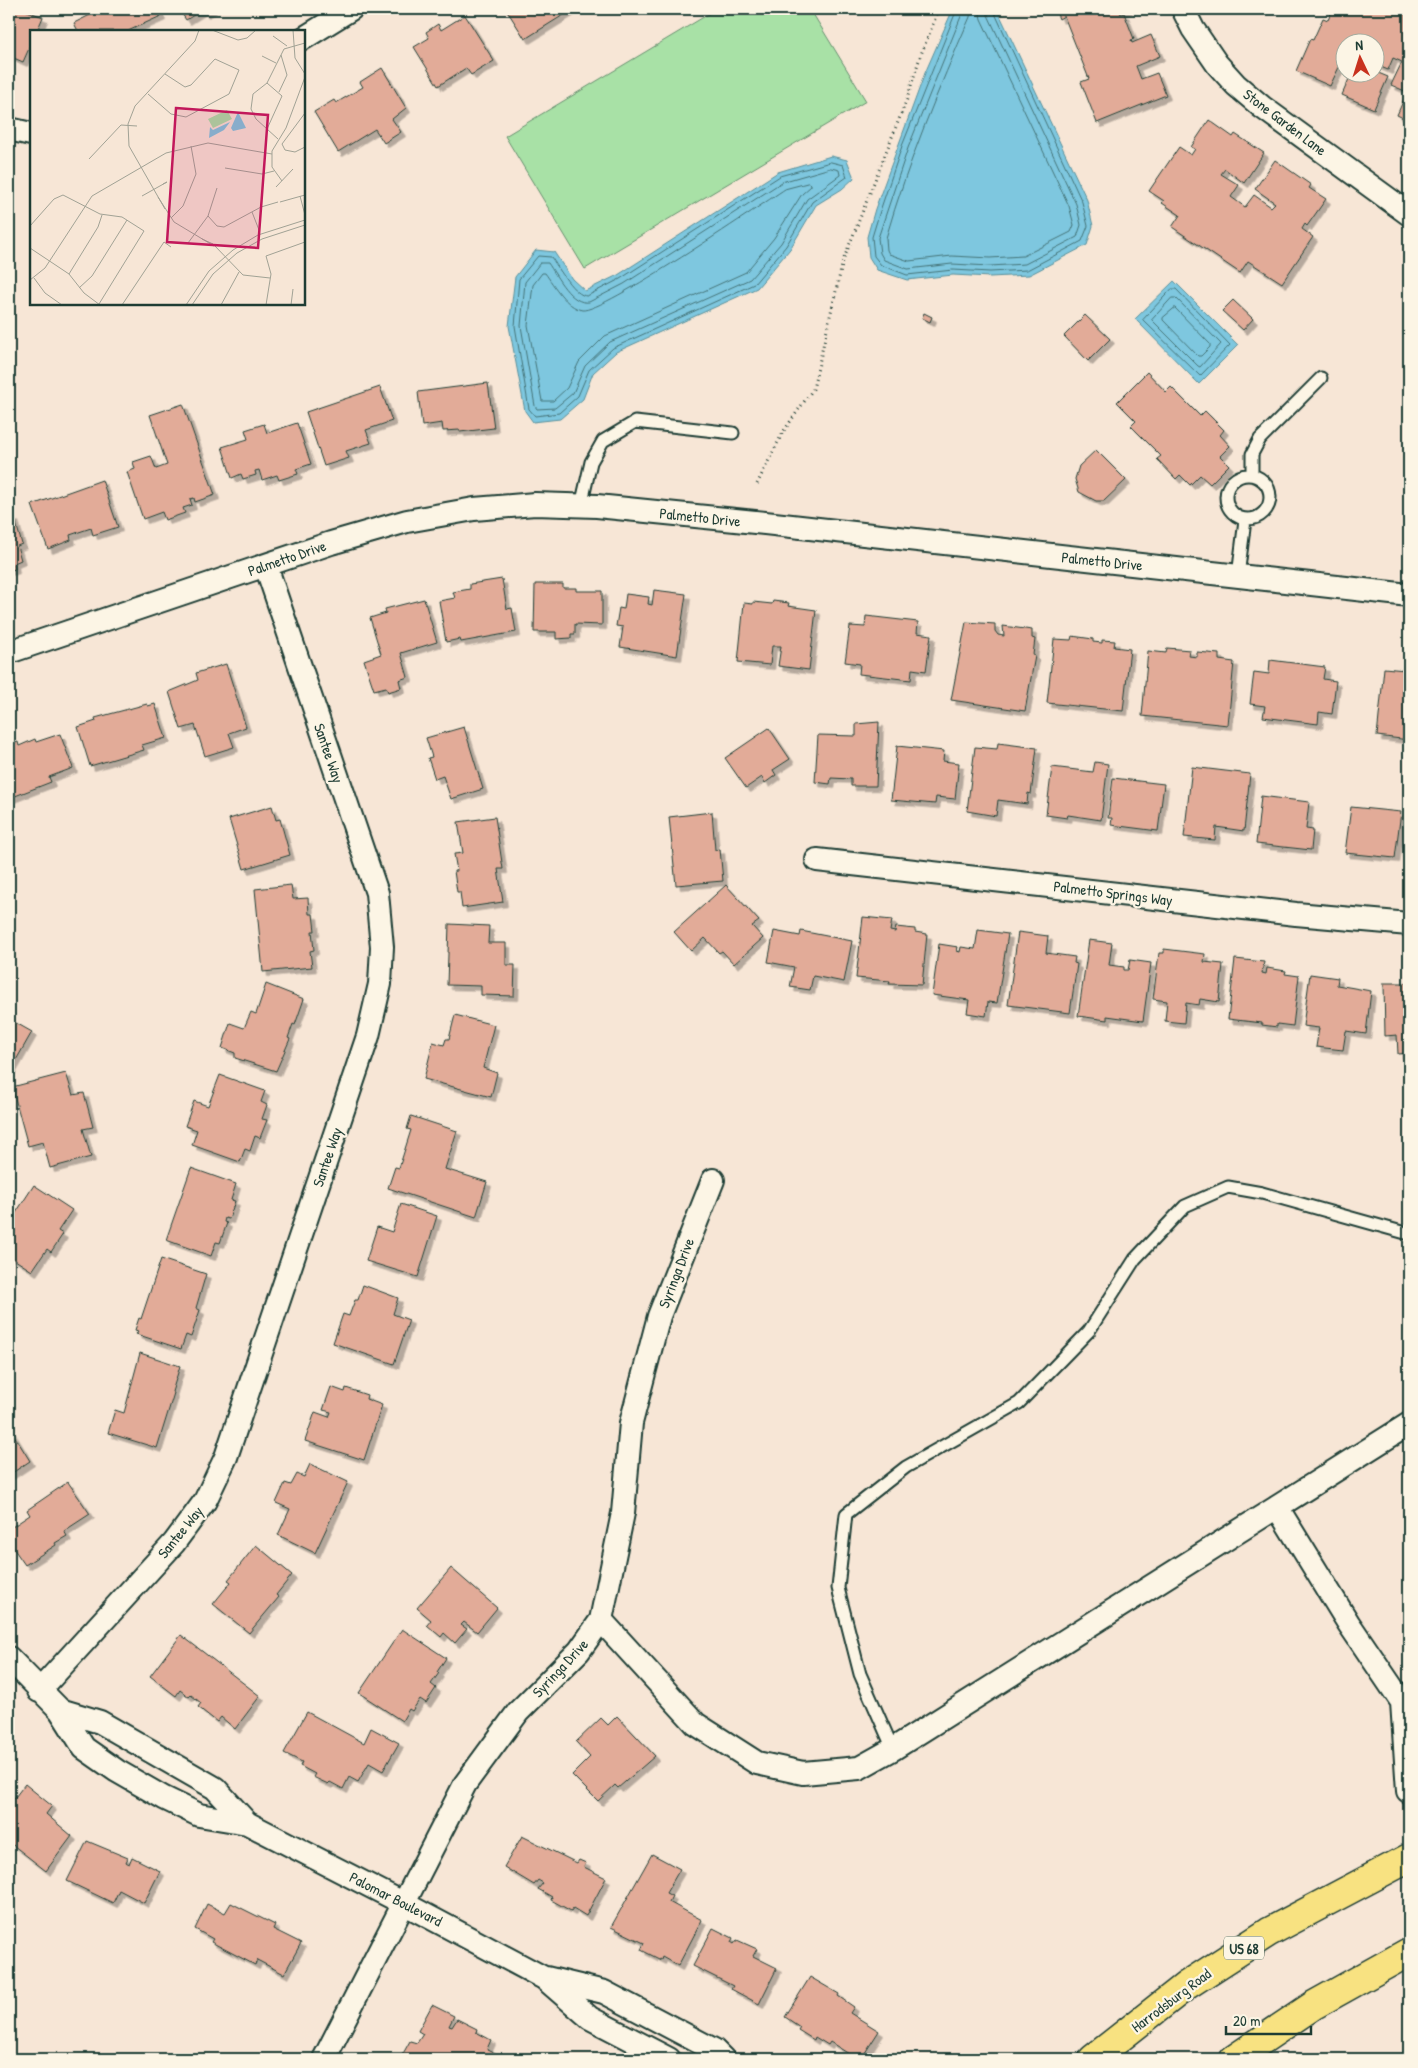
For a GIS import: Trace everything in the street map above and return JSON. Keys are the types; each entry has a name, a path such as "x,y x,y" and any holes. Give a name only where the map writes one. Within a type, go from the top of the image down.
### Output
{"main road":[{"name":"Harrodsburg Road","path":"1093,2059 1187,1985 1269,1932 1409,1858"},
{"path":"1234,2059 1314,2005 1409,1952"}],"street":[{"path":"305,37 350,9"},
{"name":"Stone Garden Lane","path":"1183,9 1217,64 1236,85 1262,107 1409,214"},
{"path":"9,129 30,134"},
{"name":"Palmetto Drive","path":"9,652 331,543 407,521 474,509 535,504 581,506 765,523 1409,595"},
{"name":"Santee Way","path":"39,1691 174,1543 205,1501 226,1458 365,1046 380,984 382,947 377,893 266,566"},
{"name":"Palmetto Springs Way","path":"817,860 1296,914 1409,924"},
{"name":"Syringa Drive","path":"324,2059 465,1784 518,1712 579,1651 601,1620 623,1513 631,1422 659,1316 713,1180"},
{"path":"601,1620 696,1724 757,1763 803,1773 859,1768 893,1749 1409,1424"},
{"path":"1277,1507 1349,1624 1405,1704 1408,1791"},
{"name":"Palomar Boulevard","path":"9,1658 39,1691 60,1710 84,1748 117,1771 164,1798 199,1815 247,1823 404,1903 544,1978 590,2018 668,2059"},
{"name":"Palomar Boulevard","path":"60,1710 100,1722 215,1788 247,1823"},
{"name":"Palomar Boulevard","path":"544,1978 604,1992 714,2050 723,2059"}],"lane":[{"path":"1252,475 1252,454 1260,439 1321,378"},
{"path":"581,506 591,462 603,441 635,422 733,433"},
{"path":"1243,475 1252,475 1260,478 1266,484 1270,492 1270,501 1267,509 1261,515 1254,519 1244,520 1230,511 1226,502 1226,494 1229,486 1235,479 1243,475"},
{"path":"1238,576 1244,520"},
{"path":"893,1749 860,1674 838,1588 846,1514 906,1467 1019,1403 1089,1332 1135,1259 1185,1206 1228,1187 1262,1193 1409,1234"}],"path":[{"path":"757,484 783,432 813,389 842,261 907,99 920,57 939,9"}],"green space":[{"path":"717,9 810,9 866,101 585,269 505,136"}],"water":[{"path":"953,9 997,9 1087,200 1093,226 1087,245 1029,275 990,277 953,275 907,280 877,270 869,257 867,237 875,209 925,73"},
{"path":"831,156 847,160 854,178 842,189 816,205 790,249 757,288 616,352 593,373 583,399 560,419 533,422 525,411 509,326 515,277 536,250 554,252 572,279 585,291 618,275 778,172"},
{"path":"1174,281 1238,345 1199,384 1135,319"}],"building":[{"path":"9,9 22,9 43,17 37,30 30,30 30,46 23,62 9,56"},
{"path":"158,9 161,16 130,30 78,30 74,23 100,10"},
{"path":"179,9 212,9 204,13 202,10 186,20"},
{"path":"506,9 573,9 525,39"},
{"path":"1055,9 1128,9 1120,12 1121,14 1124,13 1134,39 1131,40 1132,43 1151,35 1160,56 1136,66 1141,79 1157,73 1166,95 1097,123 1081,82 1089,79 1064,16 1059,19"},
{"path":"1333,9 1409,9 1409,121 1397,115 1407,92 1391,85 1402,62 1393,58 1388,70 1386,69 1386,32 1336,32 1336,73 1330,86 1296,71 1310,39 1313,40 1323,18 1328,20"},
{"path":"465,15 494,61 471,75 466,68 438,86 414,47 429,38 426,32 438,24 441,30"},
{"path":"382,68 406,108 392,119 401,132 384,143 375,129 338,152 314,112 334,100 336,103 363,87 360,82"},
{"path":"1348,82 1386,82 1374,109 1342,95"},
{"path":"1209,120 1233,137 1235,134 1264,153 1244,183 1225,169 1221,174 1239,185 1231,197 1245,207 1254,195 1271,207 1275,203 1255,189 1275,160 1311,185 1309,188 1326,199 1307,226 1305,224 1302,229 1313,237 1282,283 1248,261 1240,273 1172,227 1180,215 1162,203 1164,201 1149,191 1179,147 1191,155 1195,149 1191,147"},
{"path":"1233,300 1253,319 1243,330 1222,311"},
{"path":"924,313 932,317 930,322 922,318"},
{"path":"1085,315 1110,339 1088,361 1064,336"},
{"path":"1147,372 1166,392 1171,387 1200,416 1205,411 1224,430 1220,435 1230,446 1220,456 1229,465 1210,484 1200,475 1190,485 1180,475 1176,479 1157,459 1161,456 1131,426 1136,421 1117,402"},
{"path":"488,383 494,428 460,432 460,430 443,431 442,423 422,426 418,392"},
{"path":"380,387 392,421 366,430 371,443 346,451 349,458 324,466 306,412"},
{"path":"183,404 215,495 195,502 194,498 190,499 192,505 183,508 185,513 165,520 162,512 143,519 127,472 135,469 133,462 151,456 156,469 167,465 150,415"},
{"path":"297,423 311,464 296,469 298,474 279,480 277,475 262,480 259,470 255,471 256,475 243,479 241,474 232,478 222,447 248,439 245,430 264,424 267,433"},
{"path":"1096,450 1126,480 1104,501 1096,501 1079,492 1075,479 1079,466"},
{"path":"102,480 118,527 93,535 91,528 70,535 71,540 48,549 32,505"},
{"path":"14,517 22,544 17,546 21,560 14,563 15,569 9,571 9,519"},
{"path":"502,579 507,609 512,608 516,632 461,642 460,639 446,642 439,601 455,598 453,592 470,589 470,584"},
{"path":"535,584 563,584 563,588 576,588 576,591 602,591 602,625 575,624 575,634 571,634 571,638 556,639 556,632 534,632"},
{"path":"654,590 686,594 677,656 620,647 623,627 616,626 619,608 624,609 626,594 649,597 648,604 652,605"},
{"path":"424,599 437,642 401,653 408,677 399,680 401,688 388,692 386,687 374,690 364,660 381,654 370,618 386,613 385,609"},
{"path":"773,601 789,603 788,606 816,610 809,670 778,666 781,646 772,646 770,665 738,662 744,603 772,604"},
{"path":"866,616 918,622 917,633 931,635 926,671 912,669 911,680 859,674 860,664 845,662 850,626 865,627"},
{"path":"966,622 995,624 995,631 998,635 1004,636 1003,626 1032,630 1032,638 1035,639 1033,655 1035,656 1025,711 951,700"},
{"path":"1072,636 1093,639 1093,642 1102,643 1102,640 1115,641 1114,647 1130,649 1123,711 1047,703 1054,639 1071,640"},
{"path":"1167,648 1190,650 1189,656 1197,657 1197,652 1219,654 1219,660 1234,662 1228,725 1142,716 1148,651 1166,653"},
{"path":"1270,660 1325,667 1323,679 1336,681 1332,714 1319,712 1318,724 1263,717 1265,706 1250,704 1254,672 1269,674"},
{"path":"226,664 246,727 229,733 234,747 205,756 195,725 181,729 169,692 198,680 196,673"},
{"path":"1384,668 1405,670 1402,691 1409,692 1409,740 1377,736"},
{"path":"147,704 148,706 155,704 166,738 142,745 144,750 90,766 78,727 96,721 95,718"},
{"path":"879,722 876,786 851,786 851,779 831,778 830,784 815,782 818,735 856,736 856,724"},
{"path":"464,727 483,789 451,799 443,776 435,779 428,758 432,757 426,738"},
{"path":"769,728 790,759 773,770 776,775 765,783 762,777 746,788 725,758"},
{"path":"60,734 73,768 49,777 51,782 10,798 9,745 18,742 19,746 35,739 36,742"},
{"path":"998,743 1037,748 1031,794 1028,793 1027,804 998,800 996,816 967,811 975,747 997,749"},
{"path":"897,746 944,751 943,761 959,763 955,799 936,797 935,804 891,800"},
{"path":"1095,762 1108,764 1101,820 1068,815 1067,818 1046,815 1052,767 1093,772"},
{"path":"1192,767 1250,774 1244,831 1216,827 1215,840 1184,837"},
{"path":"1113,778 1164,784 1158,831 1111,825 1112,818 1108,818"},
{"path":"1261,796 1309,802 1306,829 1313,830 1311,850 1256,844"},
{"path":"272,806 276,820 280,819 290,855 244,869 229,819"},
{"path":"1351,807 1401,812 1395,858 1345,853"},
{"path":"712,812 715,850 720,849 723,881 676,885 669,817"},
{"path":"495,817 503,869 498,869 503,902 462,908 460,892 457,892 454,871 457,871 454,854 463,853 458,822"},
{"path":"291,885 293,899 308,898 309,914 313,914 315,931 312,931 314,950 310,951 312,967 263,972 255,889"},
{"path":"726,885 759,921 752,926 763,938 734,964 722,951 719,953 705,938 691,951 674,932"},
{"path":"863,917 892,920 890,931 895,932 896,927 915,929 915,932 927,934 922,985 889,984 890,981 856,978"},
{"path":"449,924 489,926 488,943 506,943 506,965 515,965 514,996 481,995 481,986 447,985"},
{"path":"978,930 1008,934 997,1003 988,1002 986,1016 967,1013 969,1000 932,995 939,944 958,947 957,951 960,952 961,947 975,949"},
{"path":"774,931 800,936 801,931 852,941 844,982 813,976 810,990 790,987 794,967 768,962"},
{"path":"1018,932 1048,936 1046,953 1075,957 1074,963 1077,964 1070,1013 1008,1005"},
{"path":"1089,940 1112,943 1109,965 1124,967 1124,970 1128,970 1130,960 1151,963 1143,1021 1107,1016 1107,1020 1078,1016"},
{"path":"1164,949 1205,954 1204,962 1223,964 1219,1002 1200,999 1199,1005 1186,1003 1184,1023 1165,1021 1167,1001 1153,999 1159,953 1164,953"},
{"path":"1235,959 1264,962 1262,973 1266,974 1267,968 1286,971 1285,974 1299,976 1293,1026 1277,1024 1277,1027 1262,1025 1262,1023 1228,1019"},
{"path":"1310,974 1338,978 1337,985 1371,991 1366,1034 1346,1031 1343,1050 1316,1047 1319,1028 1303,1026"},
{"path":"1384,983 1409,983 1409,1053 1398,1054 1397,1035 1385,1036"},
{"path":"266,984 304,999 276,1071 235,1058 235,1053 222,1048 230,1023 244,1028 251,1012 256,1014"},
{"path":"455,1015 494,1025 483,1068 497,1073 491,1097 424,1079 433,1042 444,1045 446,1039 449,1039"},
{"path":"9,1019 32,1032 11,1069 9,1068"},
{"path":"66,1073 73,1095 84,1093 93,1127 83,1129 91,1157 50,1168 43,1142 28,1146 12,1087"},
{"path":"220,1075 265,1091 261,1102 267,1105 262,1119 267,1120 260,1138 255,1136 250,1151 245,1149 240,1162 192,1145 197,1130 185,1126 194,1101 208,1106"},
{"path":"411,1116 457,1131 445,1169 487,1182 476,1217 388,1188 395,1167 399,1168 411,1130 407,1129"},
{"path":"191,1168 236,1184 231,1200 235,1201 229,1219 225,1218 224,1222 227,1223 220,1243 216,1242 211,1256 166,1240"},
{"path":"34,1185 72,1210 58,1231 63,1234 51,1252 47,1249 32,1271 9,1256 9,1231 13,1225 10,1222"},
{"path":"401,1204 437,1216 418,1277 366,1261 377,1227 392,1232"},
{"path":"161,1259 206,1274 196,1308 200,1310 191,1337 186,1335 181,1349 136,1334 138,1331 135,1330 139,1318 141,1319"},
{"path":"363,1285 398,1298 393,1314 409,1320 394,1364 333,1343 343,1314 349,1316 355,1300 358,1300"},
{"path":"140,1353 180,1366 172,1392 174,1393 157,1448 108,1433 115,1410 124,1413"},
{"path":"331,1387 345,1392 346,1388 367,1395 366,1399 382,1405 364,1460 305,1441 315,1412 329,1417 331,1412 323,1410"},
{"path":"9,1427 30,1461 9,1475"},
{"path":"310,1464 348,1482 315,1553 278,1535 290,1509 276,1503 285,1483 291,1485 297,1474 304,1477"},
{"path":"68,1482 90,1514 64,1531 67,1536 55,1543 56,1545 25,1565 9,1542 9,1529 30,1515 27,1510"},
{"path":"256,1545 292,1575 276,1595 279,1597 249,1633 213,1604 231,1582 228,1580"},
{"path":"451,1568 497,1608 477,1632 464,1622 461,1625 467,1629 455,1643 444,1633 441,1637 427,1625 431,1620 417,1608"},
{"path":"402,1629 446,1658 431,1684 436,1688 426,1703 420,1699 412,1711 409,1709 402,1721 359,1693"},
{"path":"181,1635 260,1696 235,1729 221,1717 217,1722 198,1707 201,1703 191,1695 189,1697 180,1690 176,1696 150,1676"},
{"path":"307,1712 364,1743 371,1728 399,1743 383,1771 369,1763 358,1782 349,1777 343,1789 330,1782 328,1784 313,1777 315,1774 300,1766 302,1762 284,1753"},
{"path":"617,1716 655,1756 618,1788 615,1785 598,1801 572,1775 590,1757 576,1742 601,1718 608,1725"},
{"path":"25,1784 52,1806 46,1814 72,1836 46,1871 9,1842 9,1805"},
{"path":"522,1836 577,1863 579,1860 586,1863 584,1867 606,1878 586,1916 573,1908 571,1911 551,1900 552,1897 538,1889 543,1883 538,1880 534,1885 504,1867"},
{"path":"87,1841 128,1858 126,1862 129,1864 132,1857 160,1871 144,1903 119,1890 113,1903 67,1881"},
{"path":"652,1854 680,1869 666,1893 672,1896 669,1902 702,1920 678,1966 662,1957 661,1960 641,1950 644,1943 611,1927"},
{"path":"231,1903 275,1925 273,1929 301,1943 284,1974 257,1960 255,1965 211,1942 213,1939 195,1929 207,1904 225,1913"},
{"path":"713,1928 733,1938 731,1942 734,1944 737,1940 757,1949 753,1956 777,1968 759,2004 731,1989 733,1986 693,1966"},
{"path":"810,1977 839,1994 838,1996 854,2007 850,2013 879,2031 861,2059 857,2059 830,2042 828,2045 815,2037 814,2040 798,2030 800,2027 785,2017"},
{"path":"432,2005 454,2016 449,2026 452,2027 457,2019 477,2029 476,2032 491,2040 487,2049 497,2054 494,2059 400,2059 410,2041 417,2043 423,2034 418,2031"}]}
